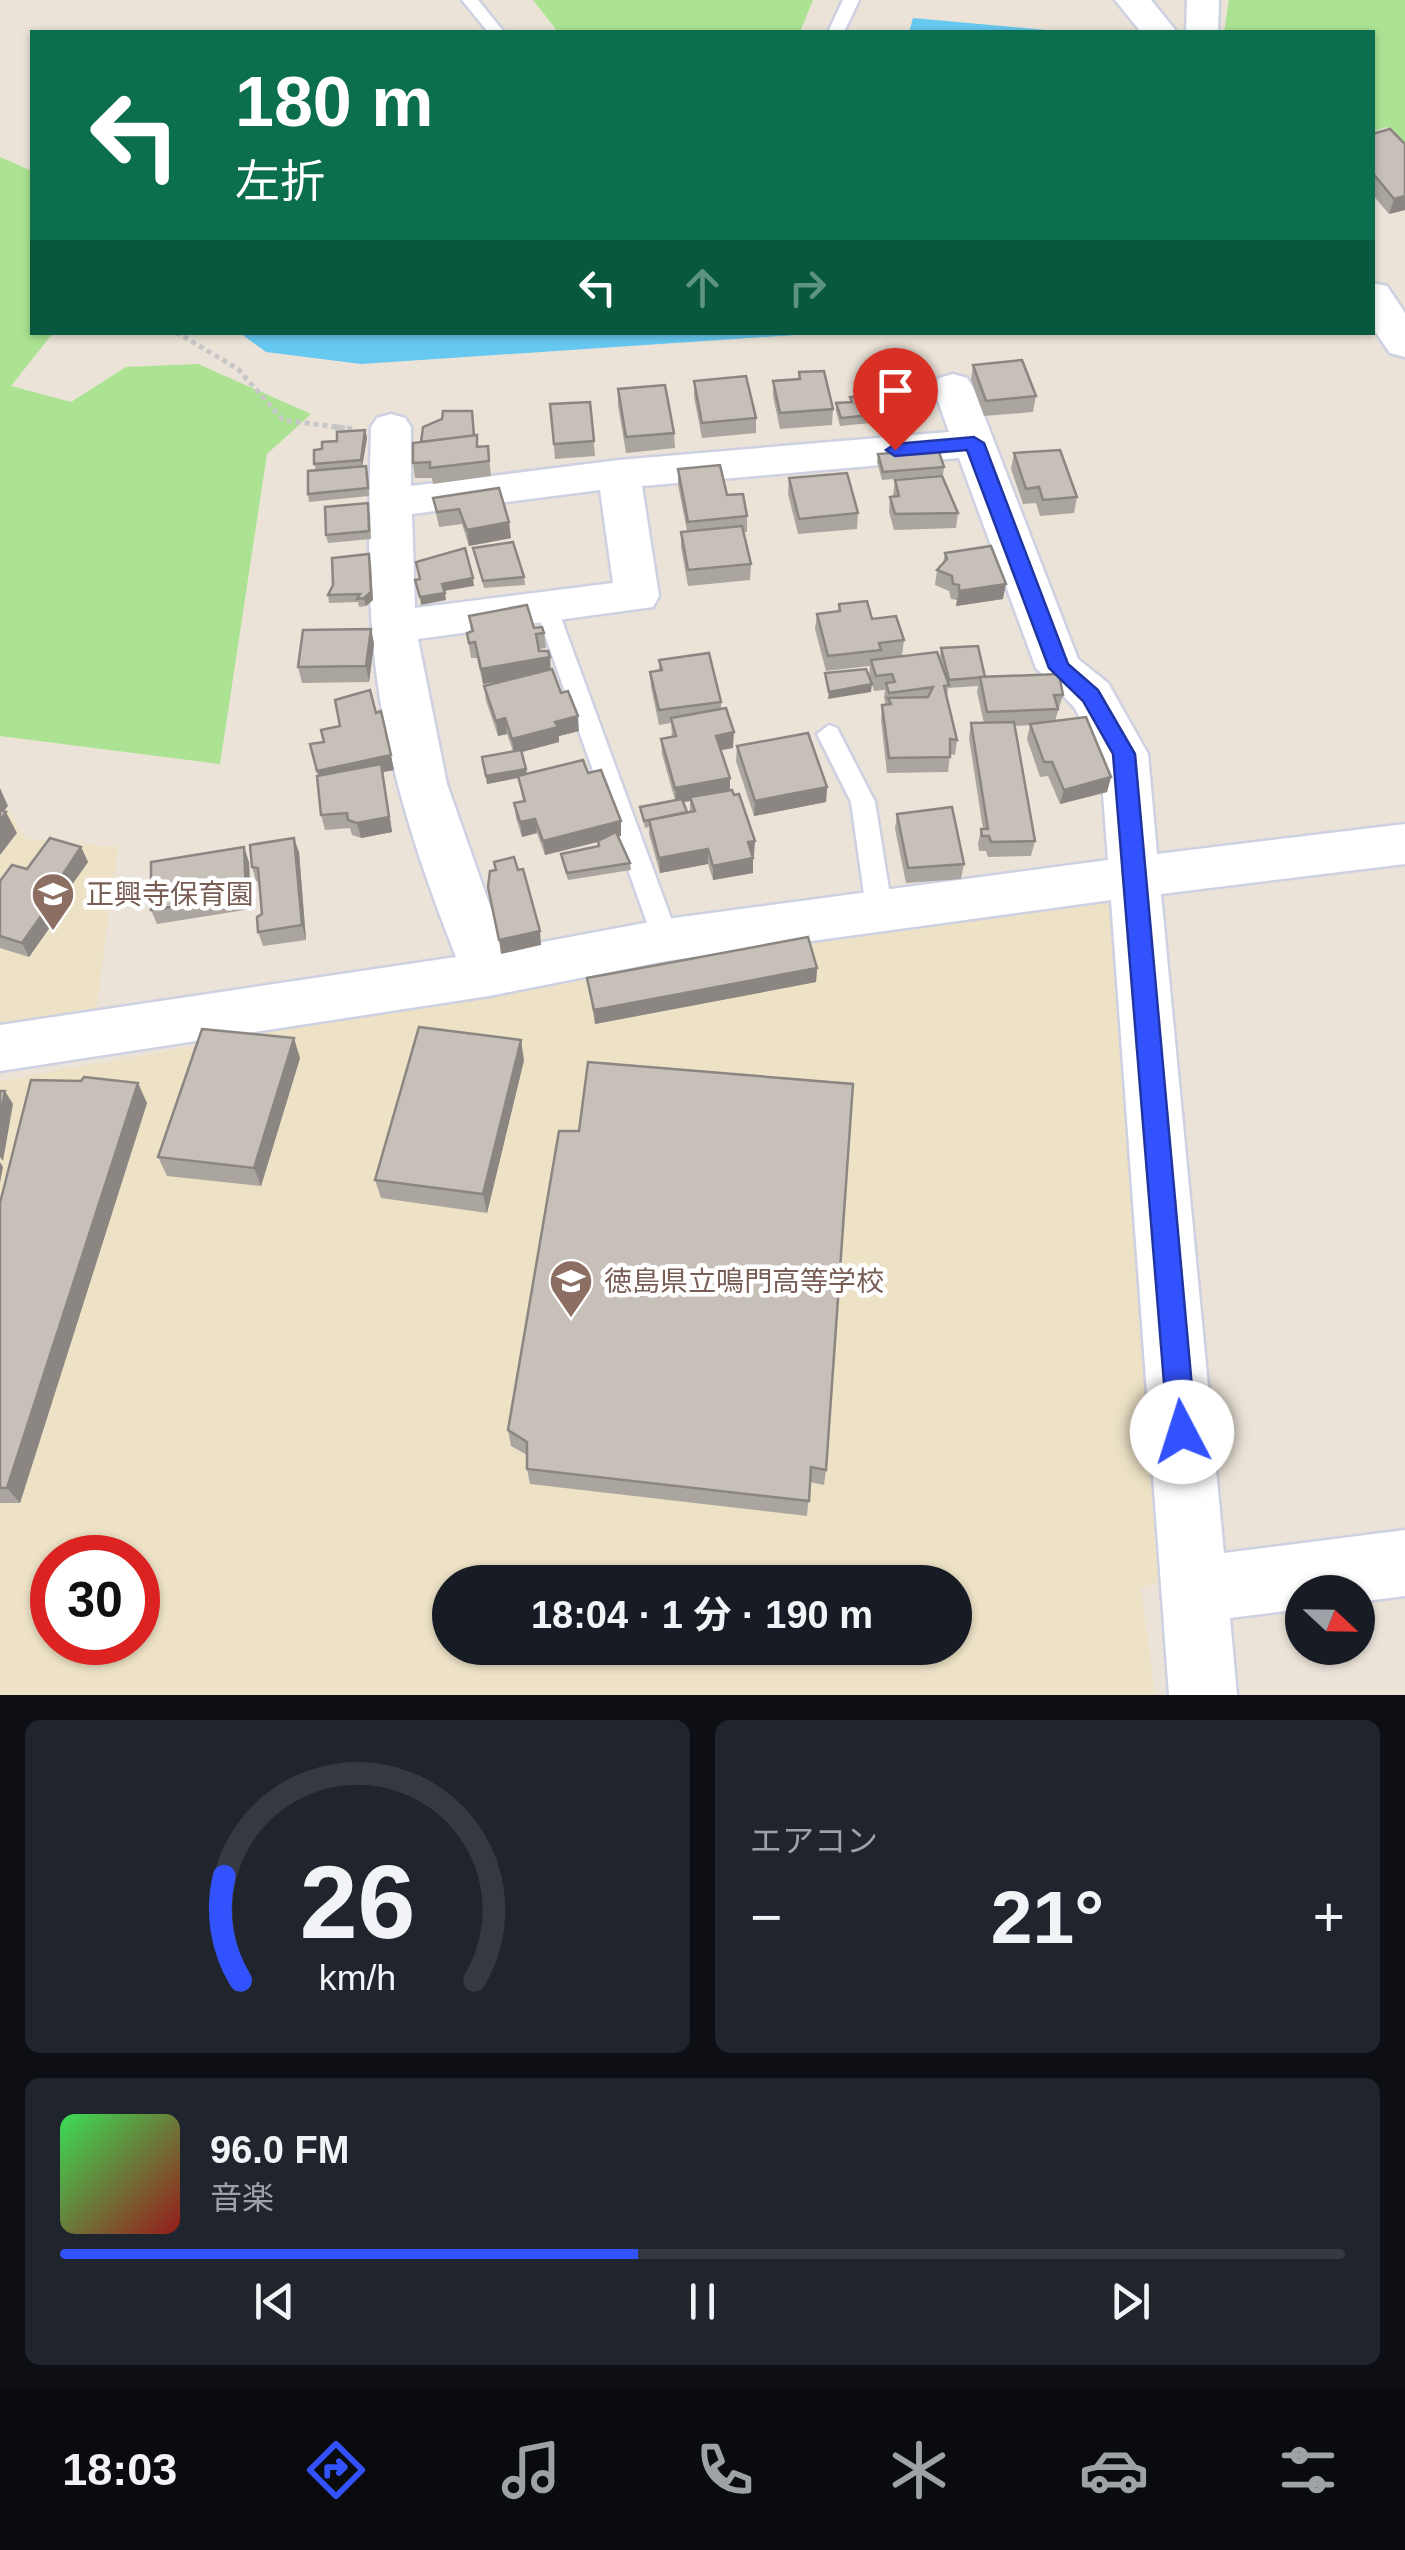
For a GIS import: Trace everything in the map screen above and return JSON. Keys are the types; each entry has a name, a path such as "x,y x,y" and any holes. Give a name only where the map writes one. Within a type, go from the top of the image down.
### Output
{"street":[{"path":"1132,0 1157,30"},
{"path":"1202,0 1202,30"},
{"path":"1375,299 1405,344"},
{"path":"953,386 1059,668 1091,695 1124,754 1203,1695"},
{"path":"391,427 396,626 406,717 455,892 489,974"},
{"path":"390,503 618,474 974,443"},
{"path":"396,626 637,596 618,474"},
{"path":"0,1048 489,974 666,940 879,908 1405,844"},
{"path":"1195,1590 1405,1563"}],"lane":[{"path":"470,0 494,30"},
{"path":"837,30 851,0"},
{"path":"546,607 666,940"},
{"path":"829,734 863,802 879,908"}],"path":[{"path":"181,335 238,369 284,420 336,429 391,427"}],"shaded area":[{"name":"正興寺保育園","path":"0,795 25,839 118,847 95,1017 0,1031"},
{"name":"徳島県立鳴門高等学校","path":"1110,903 1161,1580 1141,1589 1155,1695 0,1695 0,1081 694,956"}],"green space":[{"path":"533,0 813,0 801,30 556,30"},
{"path":"1229,0 1405,0 1405,143 1387,127 1375,130 1375,30 1224,30"},
{"path":"0,157 30,170 30,335 51,335 11,386 71,402 126,367 198,364 311,414 267,454 220,764 0,736"}],"water":[{"path":"913,18 1047,30 910,30"},
{"path":"243,335 794,335 361,364 266,352"}],"building":[{"path":"1390,129 1405,144 1405,196 1394,199 1375,176 1375,133"},
{"path":"1022,360 1036,396 986,401 973,365"},
{"path":"824,371 833,409 780,413 773,381 800,379 799,372"},
{"path":"746,376 756,418 702,423 694,381"},
{"path":"665,385 674,433 626,437 618,389"},
{"path":"886,394 892,413 841,418 836,403 852,402 850,397"},
{"path":"590,402 594,441 554,444 550,404"},
{"path":"443,411 472,411 474,436 421,442 423,427 442,419"},
{"path":"365,430 361,460 314,464 314,450 322,449 322,442 337,441 337,432"},
{"path":"477,435 477,447 488,446 489,461 430,468 430,462 413,463 413,443"},
{"path":"938,449 944,467 883,472 878,454"},
{"path":"1060,450 1077,497 1043,500 1039,487 1026,489 1014,453"},
{"path":"720,465 727,495 743,494 747,516 688,522 678,469"},
{"path":"366,466 368,488 308,494 308,471"},
{"path":"847,473 858,513 799,519 789,478"},
{"path":"942,476 958,513 895,514 890,497 899,496 895,480"},
{"path":"499,488 509,522 467,530 459,509 437,512 433,498"},
{"path":"368,503 369,531 326,535 325,507"},
{"path":"742,526 751,564 688,570 681,532"},
{"path":"513,542 524,577 483,581 473,548"},
{"path":"991,546 1006,584 959,591 952,576 937,570 947,559 945,553"},
{"path":"465,548 473,578 442,584 445,593 420,597 415,580 420,579 416,562"},
{"path":"369,554 371,592 357,599 360,594 328,595 333,585 332,558"},
{"path":"867,601 872,619 896,616 904,640 879,643 881,650 828,656 817,614 840,611 839,604"},
{"path":"527,605 534,628 542,627 544,633 536,634 539,651 548,651 550,657 481,669 475,642 469,643 467,633 473,631 469,616"},
{"path":"371,629 366,666 298,667 303,630"},
{"path":"978,646 985,677 949,680 941,648"},
{"path":"937,652 949,685 944,686 957,740 950,739 950,757 889,758 882,705 891,704 888,698 928,697 933,687 889,693 886,683 895,682 892,674 876,676 871,660"},
{"path":"709,653 721,702 659,710 650,672 662,670 659,660"},
{"path":"552,669 561,693 568,691 578,716 555,722 558,727 512,739 505,718 496,721 484,686"},
{"path":"866,669 872,684 829,692 825,673"},
{"path":"1059,674 1063,695 1054,695 1058,709 987,712 980,677"},
{"path":"370,690 376,713 381,711 391,755 317,771 310,744 324,742 321,730 340,726 335,700"},
{"path":"726,708 734,732 716,736 730,778 675,788 661,739 676,736 671,718"},
{"path":"1086,717 1111,777 1064,790 1052,762 1044,762 1030,724"},
{"path":"1014,722 1035,841 991,842 989,836 982,836 981,829 988,829 971,723"},
{"path":"808,733 827,787 755,801 737,746"},
{"path":"521,750 526,769 486,776 482,757"},
{"path":"583,760 588,773 601,770 621,821 543,841 535,819 520,822 514,803 525,801 518,776"},
{"path":"381,764 389,817 357,823 348,820 347,813 321,815 317,776"},
{"path":"732,790 734,795 739,794 755,841 748,842 753,858 713,866 708,849 659,858 649,820 695,811 690,797"},
{"path":"682,799 687,812 644,821 640,807"},
{"path":"952,807 964,864 908,868 897,814"},
{"path":"616,832 630,863 567,873 561,854 599,846 598,841"},
{"path":"50,838 81,847 61,877 67,879 22,943 0,936 0,881 12,865 27,869"},
{"path":"294,838 302,925 258,932 257,917 262,914 258,868 252,867 250,845"},
{"path":"244,847 246,895 151,910 151,862"},
{"path":"514,857 518,870 523,869 540,931 499,940 488,887 490,871 496,870 494,862"},
{"path":"808,937 817,968 594,1010 587,978"},
{"path":"419,1027 521,1040 483,1194 375,1180"},
{"path":"202,1029 294,1038 254,1168 158,1157"},
{"path":"588,1062 853,1084 826,1470 811,1467 809,1501 527,1469 527,1442 508,1430 559,1131 579,1131"},
{"path":"84,1077 138,1083 7,1488 0,1488 0,1203 31,1080 81,1081"}],"place":[{"name":"正興寺保育園","path":"53,932"},
{"name":"徳島県立鳴門高等学校","path":"571,1319"}],"route":[{"path":"895,450 974,443 1059,668 1091,695 1124,754 1182,1432"}]}
